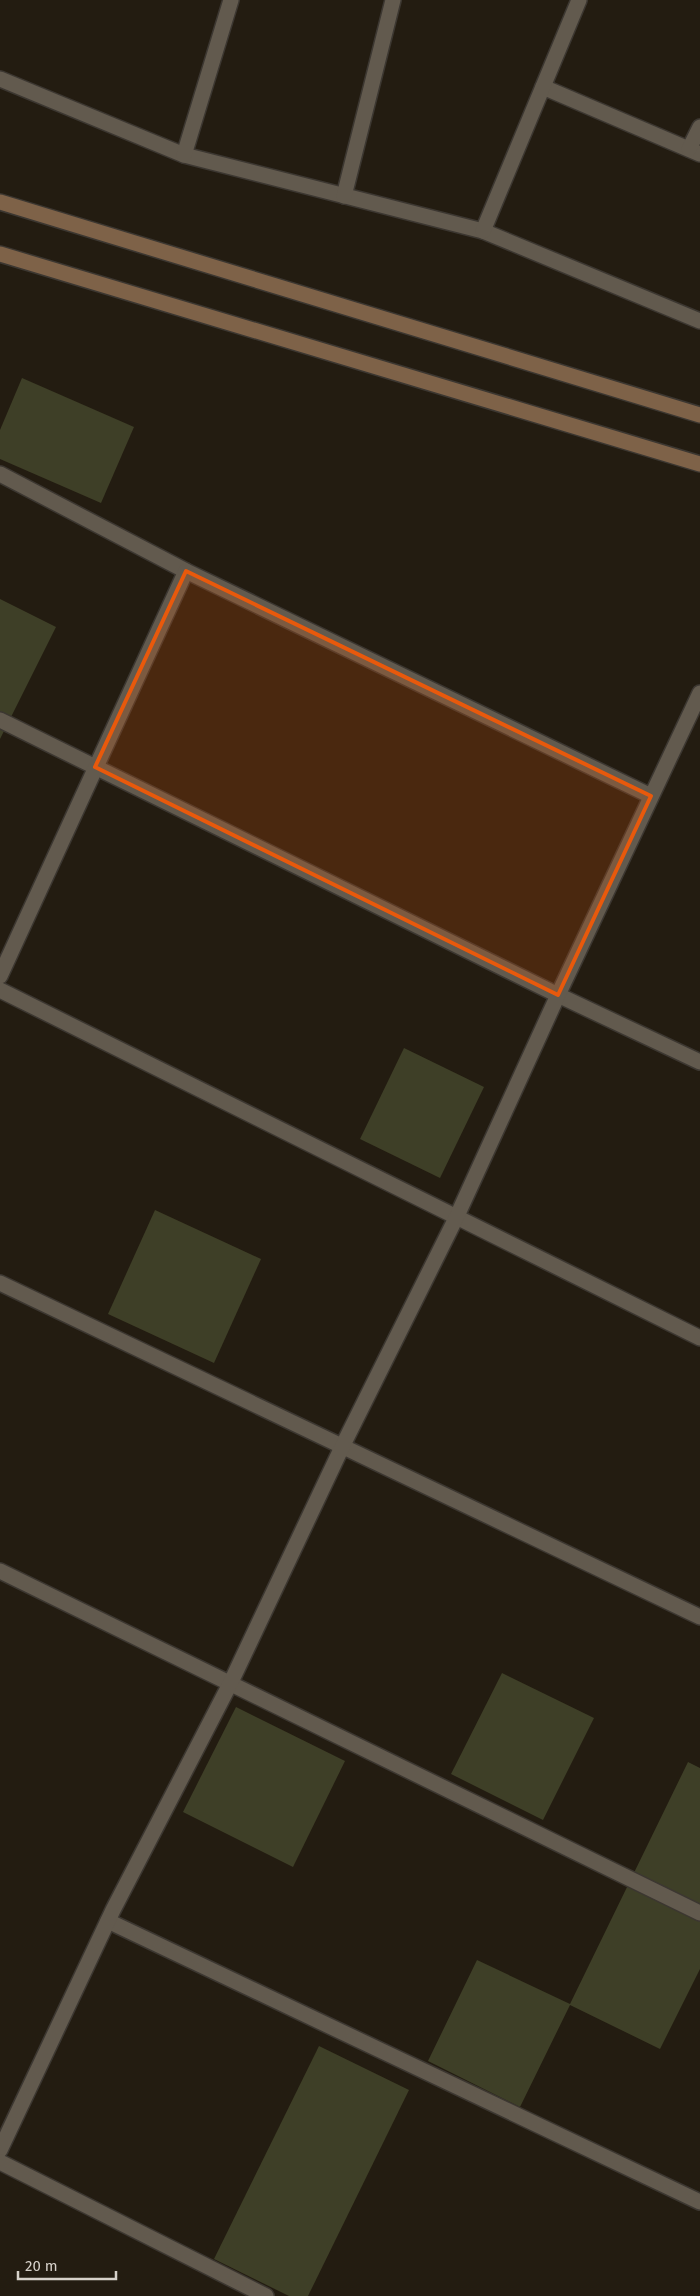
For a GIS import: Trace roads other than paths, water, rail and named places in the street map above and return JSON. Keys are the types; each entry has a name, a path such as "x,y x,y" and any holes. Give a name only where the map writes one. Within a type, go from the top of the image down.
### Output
{"street":[{"path":"184,155 231,0"},
{"path":"344,196 393,0"},
{"path":"483,231 578,0"},
{"path":"0,79 184,155 483,231 700,322"},
{"path":"543,87 694,152 700,127"},
{"path":"0,202 700,415"},
{"path":"0,254 700,464"},
{"path":"0,474 186,571 651,796"},
{"path":"0,976 186,571"},
{"path":"0,2150 108,1921 232,1682 343,1445 457,1216 558,995 700,693"},
{"path":"0,720 558,995 700,1062"},
{"path":"0,990 700,1338"},
{"path":"0,1283 700,1617"},
{"path":"0,1571 232,1682 700,1913"},
{"path":"108,1921 700,2202"},
{"path":"0,2162 266,2296"}]}
